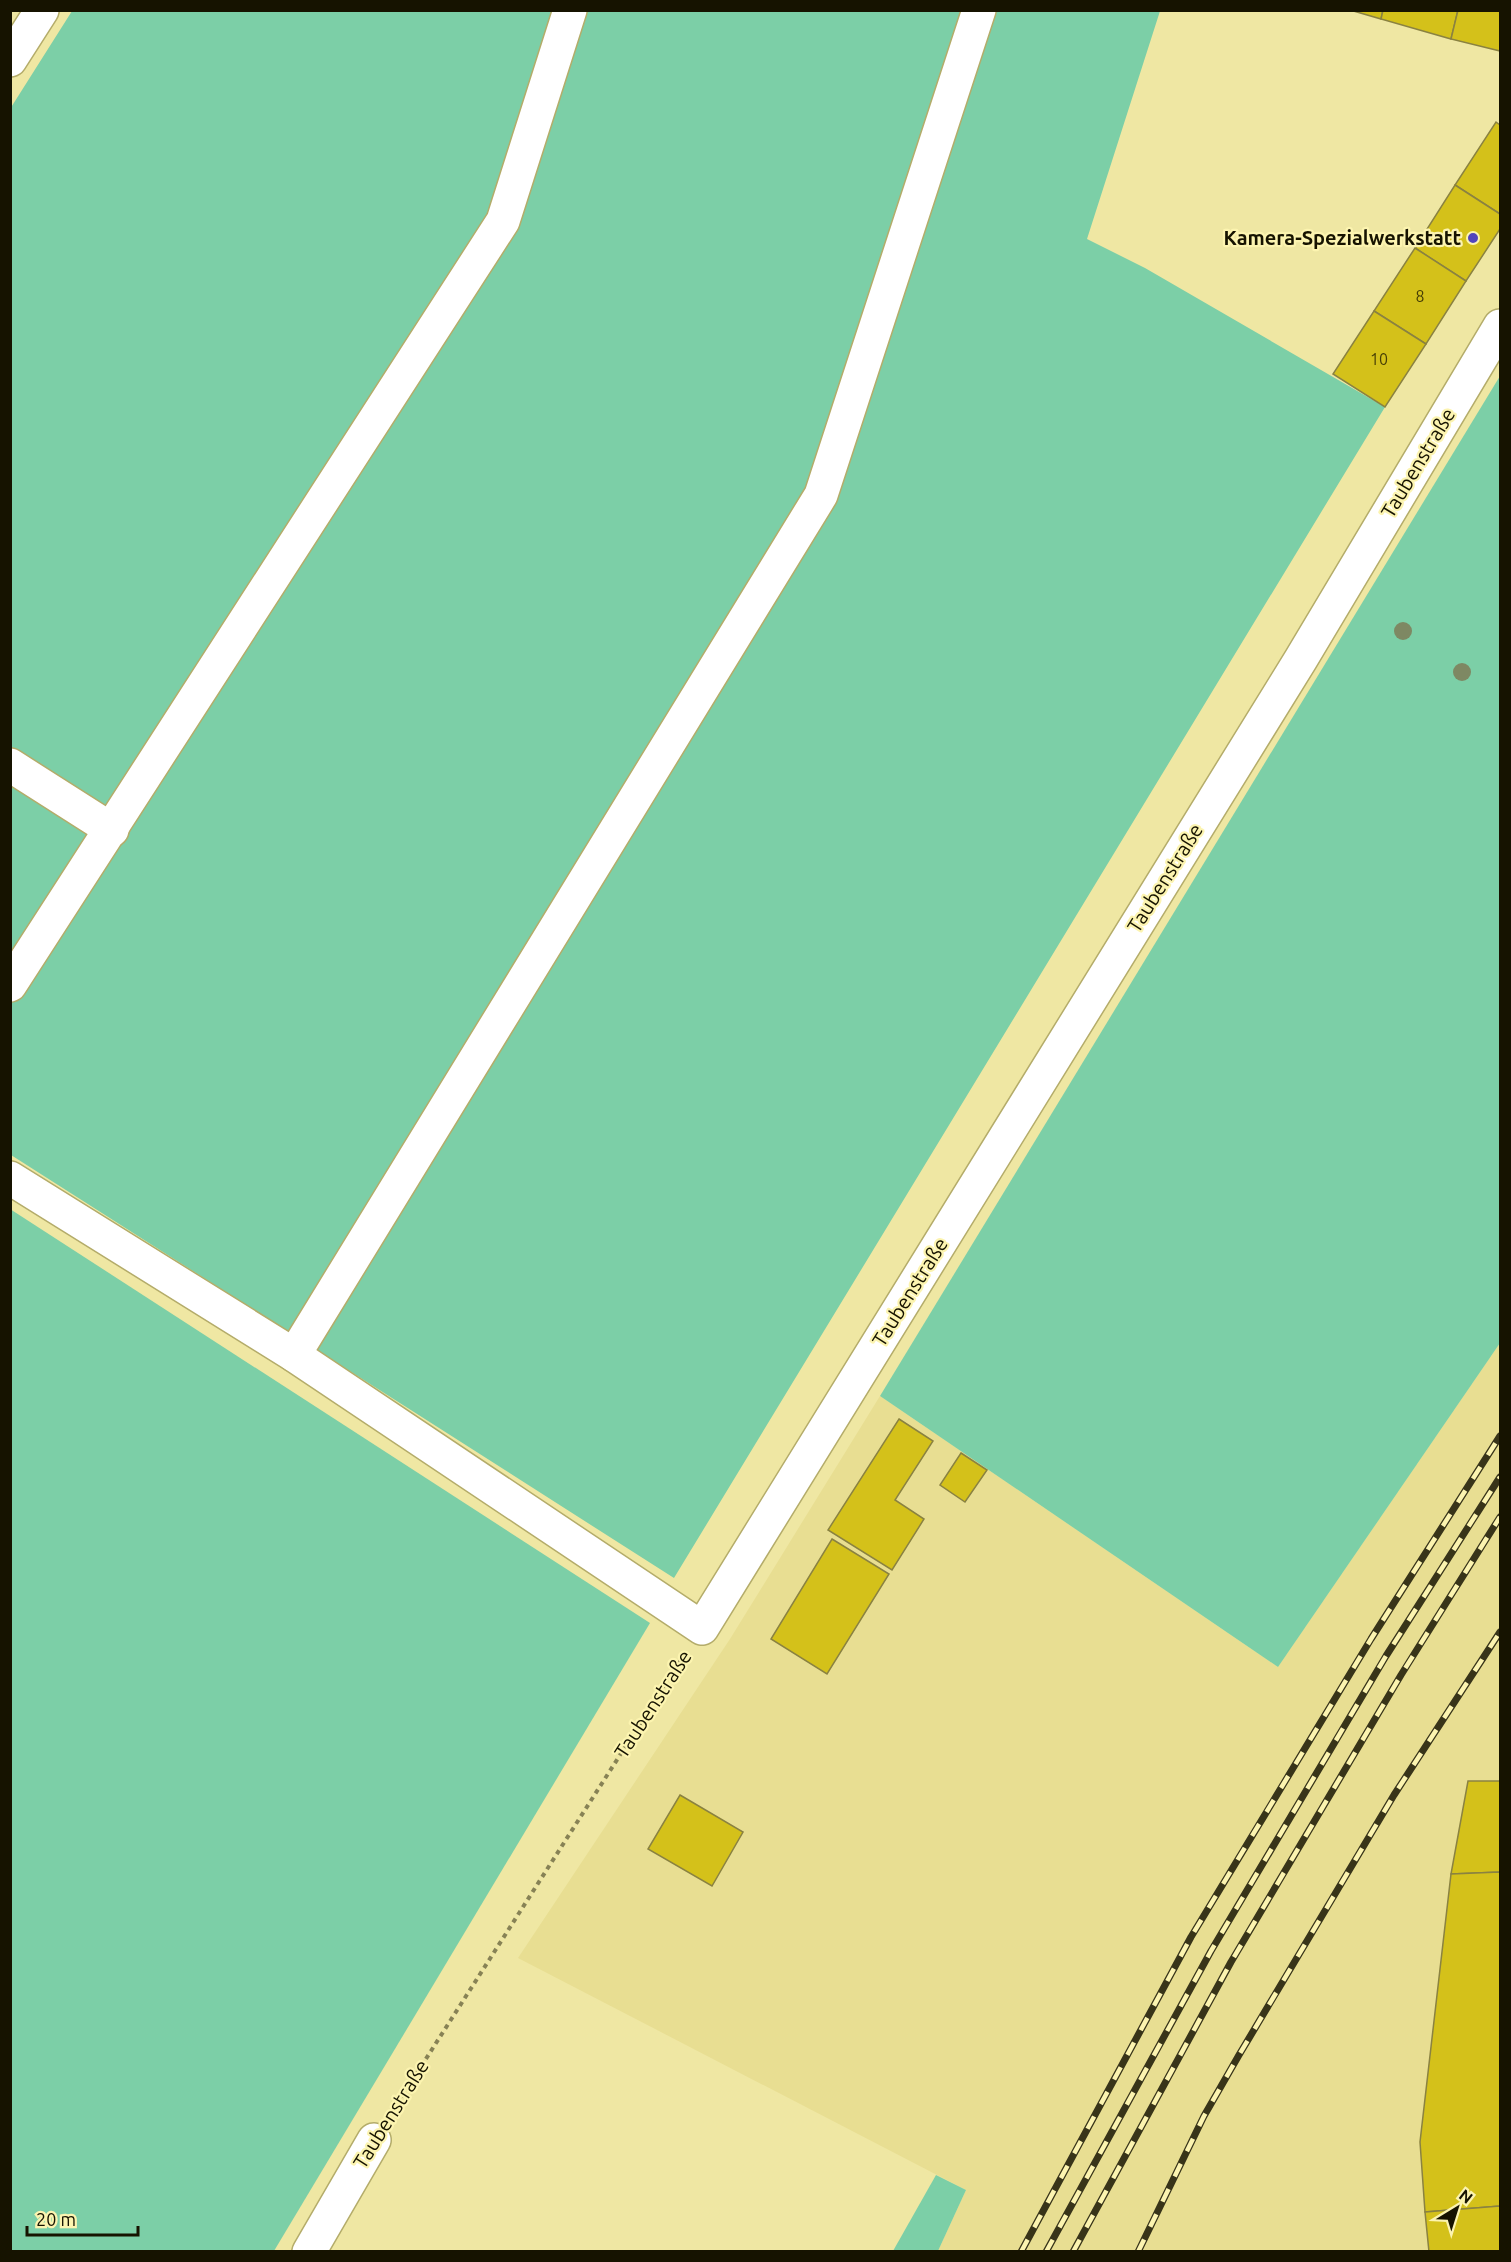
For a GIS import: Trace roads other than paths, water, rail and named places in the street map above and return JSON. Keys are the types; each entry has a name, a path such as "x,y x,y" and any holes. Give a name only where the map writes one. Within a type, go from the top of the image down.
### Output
{"street":[{"path":"10,985 503,221 570,10"},
{"path":"10,1178 294,1355 821,495 979,10"},
{"path":"10,60 28,16"},
{"name":"Taubenstraße","path":"294,1355 702,1628 1301,659 1500,326"},
{"path":"10,765 112,830"},
{"name":"Taubenstraße","path":"309,2252 374,2140"}],"railway":[{"path":"1021,2252 1191,1937 1371,1639 1500,1436"},
{"path":"1046,2252 1211,1951 1386,1656 1500,1477"},
{"path":"1073,2252 1231,1962 1401,1675 1500,1517"},
{"path":"1138,2252 1204,2116 1239,2055 1394,1795 1500,1632"}],"place":[{"name":"Kamera-Spezialwerkstatt","path":"1473,238"}]}
